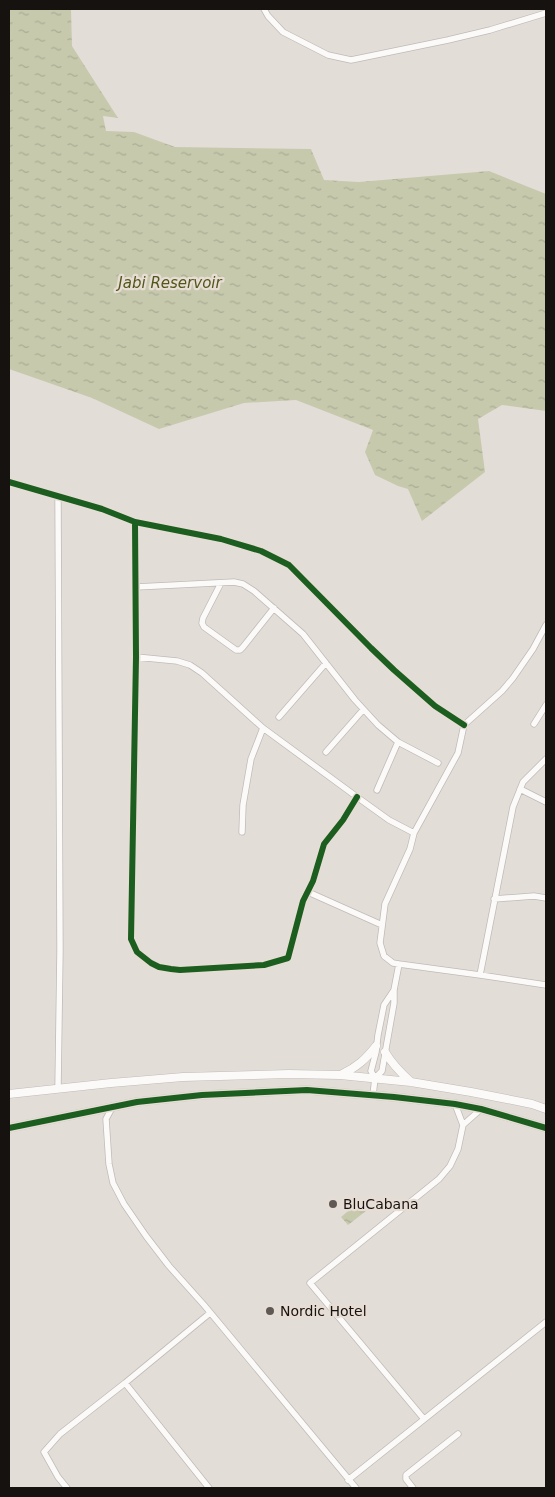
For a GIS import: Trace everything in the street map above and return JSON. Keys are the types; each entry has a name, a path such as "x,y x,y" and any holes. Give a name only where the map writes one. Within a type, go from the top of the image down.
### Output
{"street":[{"path":"264,9 283,32 328,55 350,60 490,30 546,12"},
{"path":"9,482 102,509 135,522 221,539 261,551 290,565 377,654 435,706 464,725"},
{"path":"58,496 60,951 58,1088"},
{"path":"135,522 136,657 131,939 137,952 158,967 180,970 264,965 288,958 303,901 313,881 324,844 343,820 356,798"},
{"path":"136,587 234,582 243,584 254,591 303,634 363,710 398,742 438,763"},
{"path":"221,583 202,623 204,627 236,650 244,648 274,608"},
{"path":"546,625 533,650 514,678 464,725 458,753 414,833 410,849 384,904 380,943 384,956 393,963 546,985"},
{"path":"136,657 177,661 190,665 202,673 263,728 356,798 389,820 414,833"},
{"path":"279,717 326,663"},
{"path":"534,724 546,705"},
{"path":"326,752 363,710"},
{"path":"242,832 243,805 251,759 263,728"},
{"path":"376,790 398,742"},
{"path":"480,975 513,807 523,782 546,759"},
{"path":"520,789 546,802"},
{"path":"308,892 382,925"},
{"path":"494,899 534,896 546,898"},
{"path":"375,1078 382,1071 399,964"},
{"path":"373,1095 375,1078 372,1071 384,1005 394,990"},
{"path":"340,1075 353,1069 366,1059 376,1046"},
{"path":"385,1052 395,1066 411,1082"},
{"path":"9,1094 183,1077 289,1074 340,1075 411,1082 532,1104 546,1109"},
{"path":"9,1128 137,1102 221,1094 308,1090 455,1104 481,1109 546,1128"},
{"path":"424,1419 310,1283 439,1179 450,1166 458,1149 463,1125 455,1104"},
{"path":"113,1106 106,1119 109,1164 113,1183 124,1204 169,1266 356,1488"},
{"path":"97,1109 106,1119"},
{"path":"463,1125 481,1109"},
{"path":"67,1488 58,1477 44,1452 60,1434 210,1313"},
{"path":"348,1480 546,1322"},
{"path":"124,1383 209,1488"},
{"path":"413,1488 406,1479 406,1474 458,1434"}],"water":[{"name":"Jabi Reservoir","path":"9,9 71,9 72,46 118,118 103,116 106,131 134,132 175,147 311,149 324,180 359,182 489,171 546,194 546,411 502,405 478,419 485,472 422,521 408,489 375,475 365,452 373,430 296,400 244,403 159,429 92,398 9,369"},
{"path":"359,1202 366,1211 348,1225 341,1217"}],"cycle path":[{"path":"9,482 102,509 135,522 221,539 261,551 289,565 394,670 435,706 464,725"},
{"path":"135,522 136,657 131,939 137,952 159,967 180,970 264,965 288,958 303,901 313,881 324,844 343,820 357,797"},
{"path":"9,1128 137,1102 202,1095 307,1090 455,1104 481,1109 546,1128"}],"place":[{"name":"BluCabana","path":"333,1204"},
{"name":"Nordic Hotel","path":"270,1311"}]}
